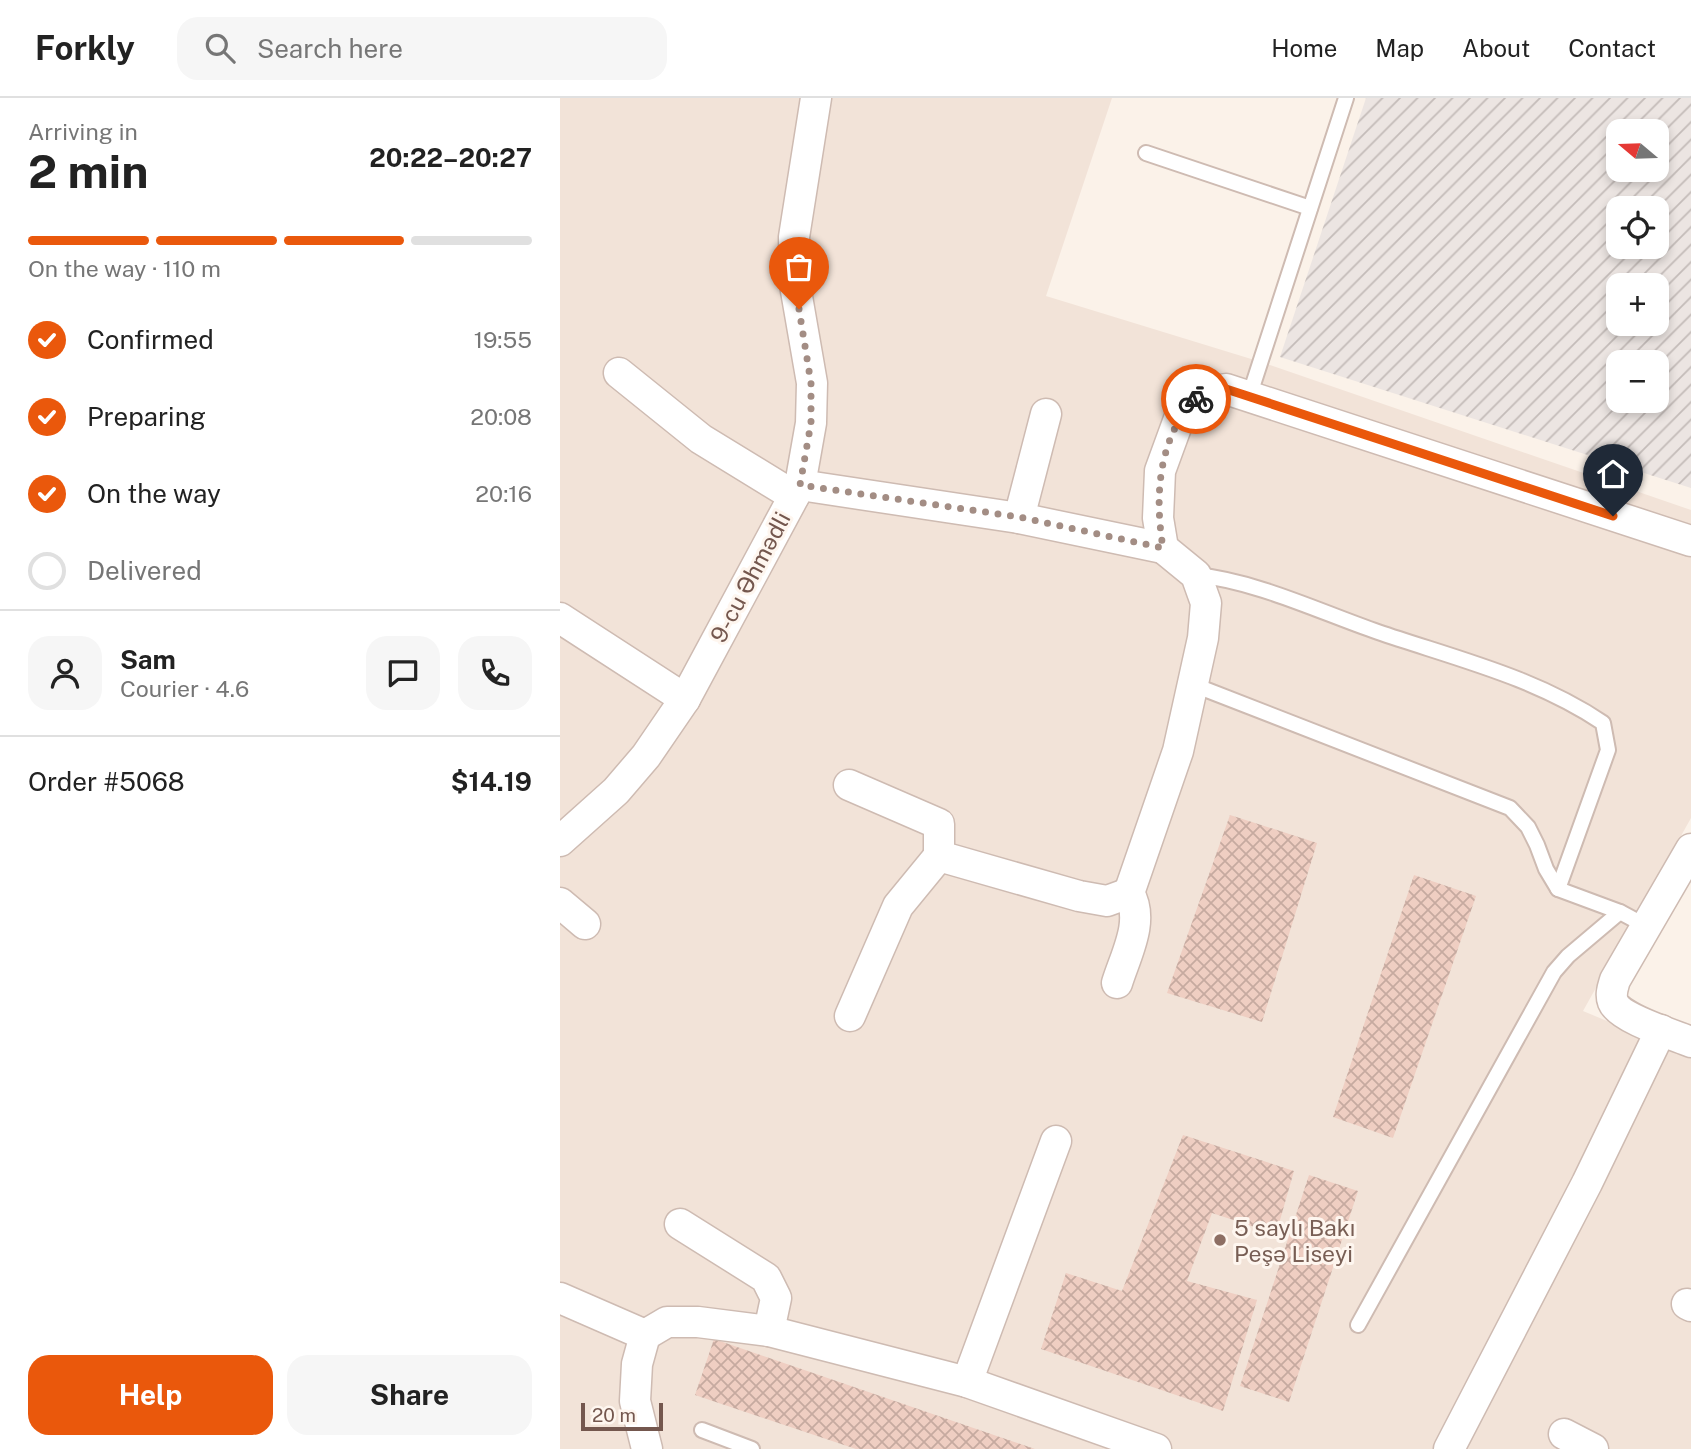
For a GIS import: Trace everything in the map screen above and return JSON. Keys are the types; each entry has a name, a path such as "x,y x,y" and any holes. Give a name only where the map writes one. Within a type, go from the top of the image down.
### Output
{"street":[{"name":"9-cu Əhmədli","path":"560,841 623,782 646,756 685,699 797,491 811,423 811,383 795,285 794,237 816,98"},
{"path":"619,373 701,439 797,491 1019,517 1163,548 1196,575 1206,603 1194,685 1178,751 1129,893 1136,905 1136,924 1116,983"},
{"path":"1163,548 1158,518 1160,471 1179,419 1199,395 1238,393 1691,541"},
{"path":"1019,517 1046,414"},
{"path":"560,618 685,699"},
{"path":"849,785 939,824 939,856 898,906 850,1016"},
{"path":"1691,849 1615,980 1611,994 1613,1004 1623,1014 1691,1042"},
{"path":"939,856 1079,896 1107,901 1129,893"},
{"path":"560,903 585,924"},
{"path":"1449,1449 1587,1183 1661,1030"},
{"path":"967,1382 1056,1140"},
{"path":"680,1224 766,1278 776,1297 769,1331"},
{"path":"560,1298 645,1335"},
{"path":"647,1449 635,1401 637,1364 645,1335 667,1322 698,1322 769,1331 967,1382 1156,1449"},
{"path":"1564,1434 1593,1449"}],"lane":[{"path":"1238,393 1310,208 1346,98"},
{"path":"1146,153 1310,208"},
{"path":"1196,575 1218,577 1531,683 1579,706 1603,723 1608,750 1558,889"},
{"path":"1194,685 1510,808 1528,827 1558,889 1620,912 1646,926"},
{"path":"1358,1325 1554,972 1568,956 1620,912"},
{"path":"702,1430 752,1449"}],"shaded area":[{"path":"560,98 1112,98 1046,296 1261,362 1691,510 1691,818 1583,1011 1691,1056 1691,1449 560,1449"},
{"path":"1366,98 1691,98 1691,488 1280,357"}],"building":[{"path":"1230,815 1317,843 1262,1022 1167,993"},
{"path":"1414,875 1476,896 1393,1138 1333,1117"},
{"path":"1183,1135 1294,1171 1276,1234 1212,1213 1187,1281 1257,1300 1223,1411 1041,1349 1066,1273 1122,1291"},
{"path":"1309,1175 1358,1191 1289,1402 1240,1386"},
{"path":"714,1339 1035,1449 856,1449 695,1395"}],"way so far":[{"path":"799,309 811,383 811,423 800,485 1019,517 1163,548 1158,518 1160,471 1179,419 1196,399"}],"place":[{"name":"5 saylı Bakı Peşə Liseyi","path":"1220,1240"}],"route":[{"path":"1196,399 1199,395 1226,389 1613,516"}]}
